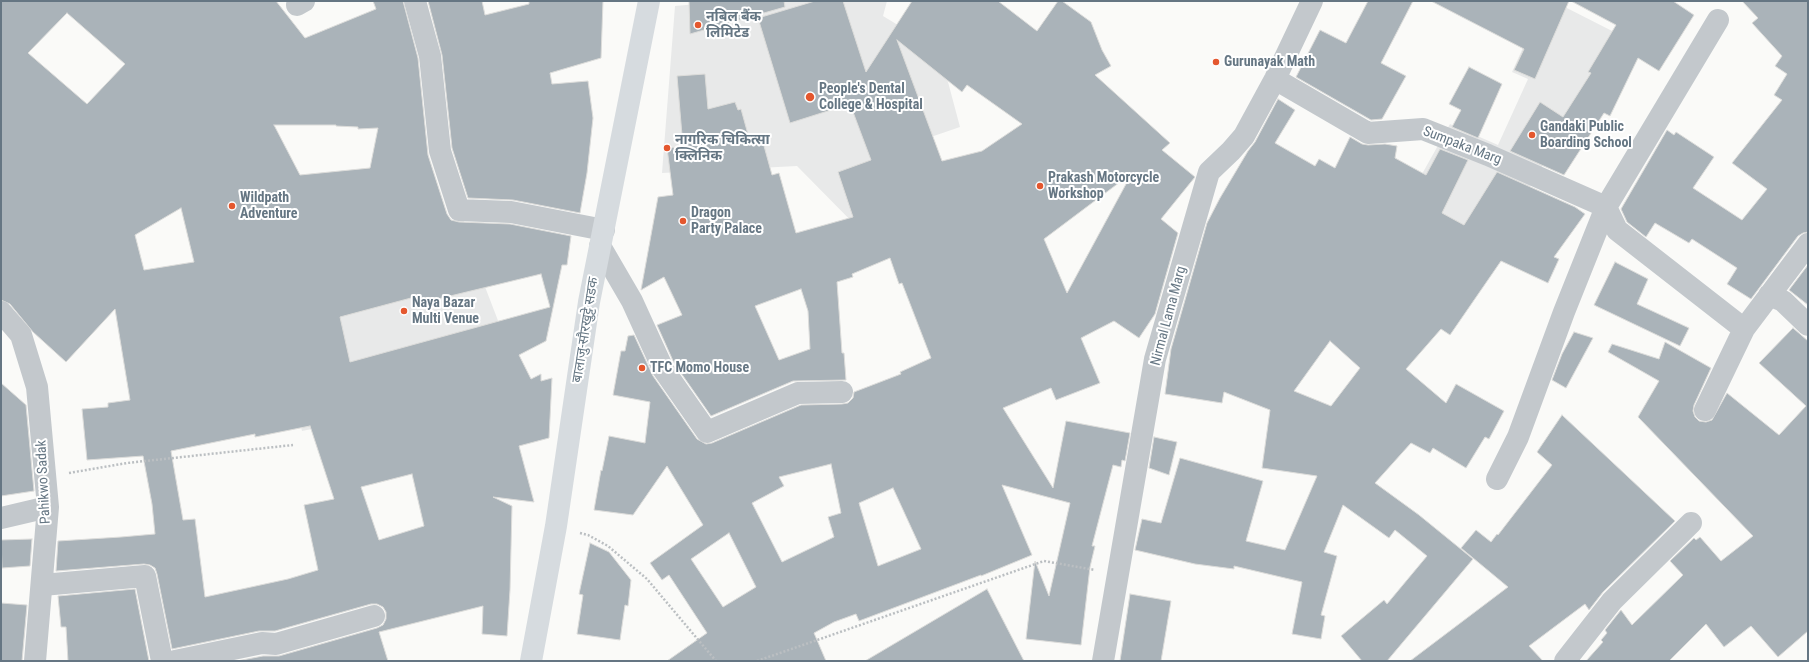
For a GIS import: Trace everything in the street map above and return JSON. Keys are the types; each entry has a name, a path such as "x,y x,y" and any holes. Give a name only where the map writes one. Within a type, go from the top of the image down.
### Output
{"main road":[{"name":"बालाजु-सौरखुट्टे सडक","path":"531,661 556,526 590,302 650,1"}],"street":[{"path":"415,1 430,56 440,151 459,210 510,212 602,238 663,369 707,432 798,393 842,392"},
{"name":"Nirmal Lama Marg","path":"1103,661 1156,359 1209,172 1244,136 1275,79 1312,1"},
{"path":"1497,479 1518,437 1564,312 1606,207 1718,20"},
{"name":"Sumpaka Marg","path":"1275,79 1368,133 1423,129 1488,155 1606,207"},
{"path":"1606,207 1617,230 1744,329"},
{"path":"1705,410 1744,329 1808,244"},
{"path":"1769,295 1783,301 1808,325"},
{"name":"Pahikwo Sadak","path":"1,312 21,335 37,387 46,478 48,507 35,661"},
{"path":"1,518 48,507"},
{"path":"1565,661 1612,601 1691,523"},
{"path":"42,585 145,576 162,661"},
{"path":"175,661 262,643 276,644 374,616"}],"path":[{"path":"46,478 127,463 292,445"},
{"path":"556,526 588,535 608,546 647,579 716,661"},
{"path":"757,661 1044,561 1096,570 1122,553"}],"shaded area":[{"name":"People's Dental College & Hospital","path":"730,1 887,1 883,16 911,33 944,67 960,127 887,152 865,235 797,166 662,173 675,6"},
{"name":"Gandaki Public Boarding School","path":"1544,1 1553,1 1622,36 1471,283 1389,233 1450,124 1498,145 1528,79 1512,72"},
{"name":"Naya Bazar Multi Venue","path":"462,218 472,235 482,279 507,344 409,409 302,431 286,358 302,249 410,232"}],"building":[{"path":"1,1 276,1 305,38 376,9 373,1 403,1 418,58 428,155 447,214 451,220 459,222 510,224 571,236 567,265 562,265 546,341 519,355 531,379 541,374 541,381 552,378 549,438 519,446 534,502 493,497 512,506 510,590 507,636 482,634 483,606 379,632 388,661 237,661 263,656 279,656 377,628 383,625 386,619 386,612 383,607 377,604 371,604 275,631 259,631 172,649 155,568 144,564 56,571 58,541 155,534 152,504 143,456 87,460 82,409 108,407 108,403 130,400 115,309 66,362 33,332 10,304 1,300","holes":["67,13 125,64 87,104 28,53","274,125 336,125 358,127 358,129 378,128 370,168 300,175","181,208 194,262 144,270 135,235","541,274 550,307 350,362 340,317 411,298 413,305","310,426 334,499 304,505 318,570 288,579 205,597 195,519 183,520 171,451 255,434 255,437","412,474 424,526 379,540 361,487"]},
{"path":"428,1 482,1 485,15 529,4 529,1 603,1 601,58 550,73 552,84 588,81 593,118 587,173 580,213 513,200 468,198 452,148 442,55"},
{"path":"689,1 784,1 785,7 690,34"},
{"path":"815,1 843,1 866,72 912,1 998,1 1037,31 1058,1 1062,1 1091,22 1102,50 1111,66 1095,75 1170,143 1162,150 1195,177 1161,219 1178,233 1155,314 1139,338 1114,321 1081,338 1100,383 1056,400 1051,388 1003,408 1053,488 1066,421 1130,433 1125,461 1122,460 1121,467 1113,465 1092,546 1095,546 1090,567 1081,645 1026,639 1035,561 1049,596 1070,503 1002,485 1032,555 981,576 859,621 856,614 834,622 814,633 826,661 667,661 707,633 669,575 662,580 650,563 703,525 667,466 633,515 594,510 609,436 645,443 650,402 613,395 621,351 625,351 628,336 634,335 653,376 697,439 706,444 712,443 801,405 848,403 853,398 854,392 901,374 900,372 931,358 902,283 899,284 890,258 852,274 853,277 837,282 842,353 844,353 846,380 793,381 711,416 674,363 657,325 682,315 664,277 641,290 658,197 673,195 667,148 683,147 677,76 705,74 708,109 735,102 738,110 741,109 749,138 761,135 772,175 779,173 796,233 853,217 838,172 871,160 850,104 790,123 758,18","holes":["897,40 962,92 967,85 1022,124 982,151 942,161","1132,173 1067,293 1044,239","801,289 808,311 810,349 779,360 755,306","831,464 841,513 828,517 834,537 782,562 752,503 784,486 779,477","893,488 921,549 878,566 859,503","729,533 756,587 723,607 691,559"]},
{"path":"1368,1 1413,1 1381,63 1406,76 1382,119 1371,120 1296,77 1320,30 1346,43"},
{"path":"1431,1 1569,1 1535,79 1514,70 1524,49"},
{"path":"1571,1 1673,1 1694,15 1659,71 1638,58 1610,116 1604,113 1564,175 1510,151 1540,102 1563,117 1591,73 1588,72 1616,25"},
{"path":"1742,1 1808,1 1808,232 1798,236 1751,299 1727,284 1737,268 1692,239 1689,243 1655,223 1646,237 1627,222 1621,209 1667,130 1674,135 1676,132 1714,157 1693,188 1742,220 1767,189 1732,163 1782,100 1774,95 1787,74 1775,66 1782,56 1752,23 1758,18"},
{"path":"1469,67 1502,84 1478,138 1452,127 1461,110 1449,104"},
{"path":"1278,99 1295,110 1275,143 1315,166 1319,159 1335,168 1350,137 1362,144 1385,144 1397,146 1395,158 1426,175 1440,149 1468,160 1442,213 1464,225 1497,172 1575,207 1585,214 1554,257 1559,259 1548,283 1501,261 1450,335 1441,329 1406,369 1446,403 1456,384 1504,411 1489,439 1485,437 1466,468 1433,448 1430,453 1411,443 1375,483 1419,515 1473,559 1387,661 1362,661 1341,636 1384,600 1387,604 1427,556 1395,530 1389,538 1343,505 1324,552 1337,556 1321,615 1325,616 1321,639 1292,634 1302,582 1234,566 1234,569 1195,564 1135,550 1142,519 1161,523 1180,458 1263,481 1246,541 1285,550 1317,476 1262,468 1270,410 1224,392 1222,403 1165,394 1171,349 1207,223 1220,198 1255,142","holes":["1330,341 1360,368 1331,406 1294,391"]},
{"path":"1615,262 1648,279 1637,304 1689,328 1680,346 1594,305"},
{"path":"1808,265 1808,305 1789,290"},
{"path":"1793,328 1808,341 1808,631 1778,657 1751,626 1724,647 1706,624 1669,661 1586,661 1603,642 1601,640 1607,633 1605,630 1621,610 1632,625 1683,575 1670,561 1694,538 1696,540 1700,537 1721,561 1753,536 1638,417 1659,381 1608,352 1612,344 1659,359 1665,342 1711,368 1694,405 1693,411 1695,417 1699,421 1706,422 1712,420 1727,393 1779,435 1806,406 1759,363"},
{"path":"1574,332 1593,338 1566,388 1552,380 1562,354"},
{"path":"1,383 26,405 34,491 1,496"},
{"path":"1562,415 1675,521 1603,592 1589,610 1585,604 1529,646 1543,661 1410,661 1508,587 1461,548 1476,530 1491,542 1552,465 1537,452"},
{"path":"1154,437 1177,442 1169,475 1149,468"},
{"path":"32,539 30,566 2,568 1,540"},
{"path":"590,543 609,552 631,580 628,606 625,605 620,640 577,634 583,595 579,594"},
{"path":"135,589 149,661 68,661 66,627 61,627 58,596"},
{"path":"987,589 1024,661 865,661"},
{"path":"1130,594 1171,601 1161,661 1120,661"},
{"path":"1,603 27,605 22,661 1,661"}],"place":[{"name":"नबिल बैंक लिमिटेड","path":"698,25"},
{"name":"Gurunayak Math","path":"1216,62"},
{"name":"People's Dental College & Hospital","path":"810,97"},
{"name":"Gandaki Public Boarding School","path":"1532,135"},
{"name":"नागरिक चिकित्सा क्लिनिक","path":"667,148"},
{"name":"Prakash Motorcycle Workshop","path":"1040,186"},
{"name":"Wildpath Adventure","path":"232,206"},
{"name":"Dragon Party Palace","path":"683,221"},
{"name":"Naya Bazar Multi Venue","path":"404,311"},
{"name":"TFC Momo House","path":"642,368"}]}
